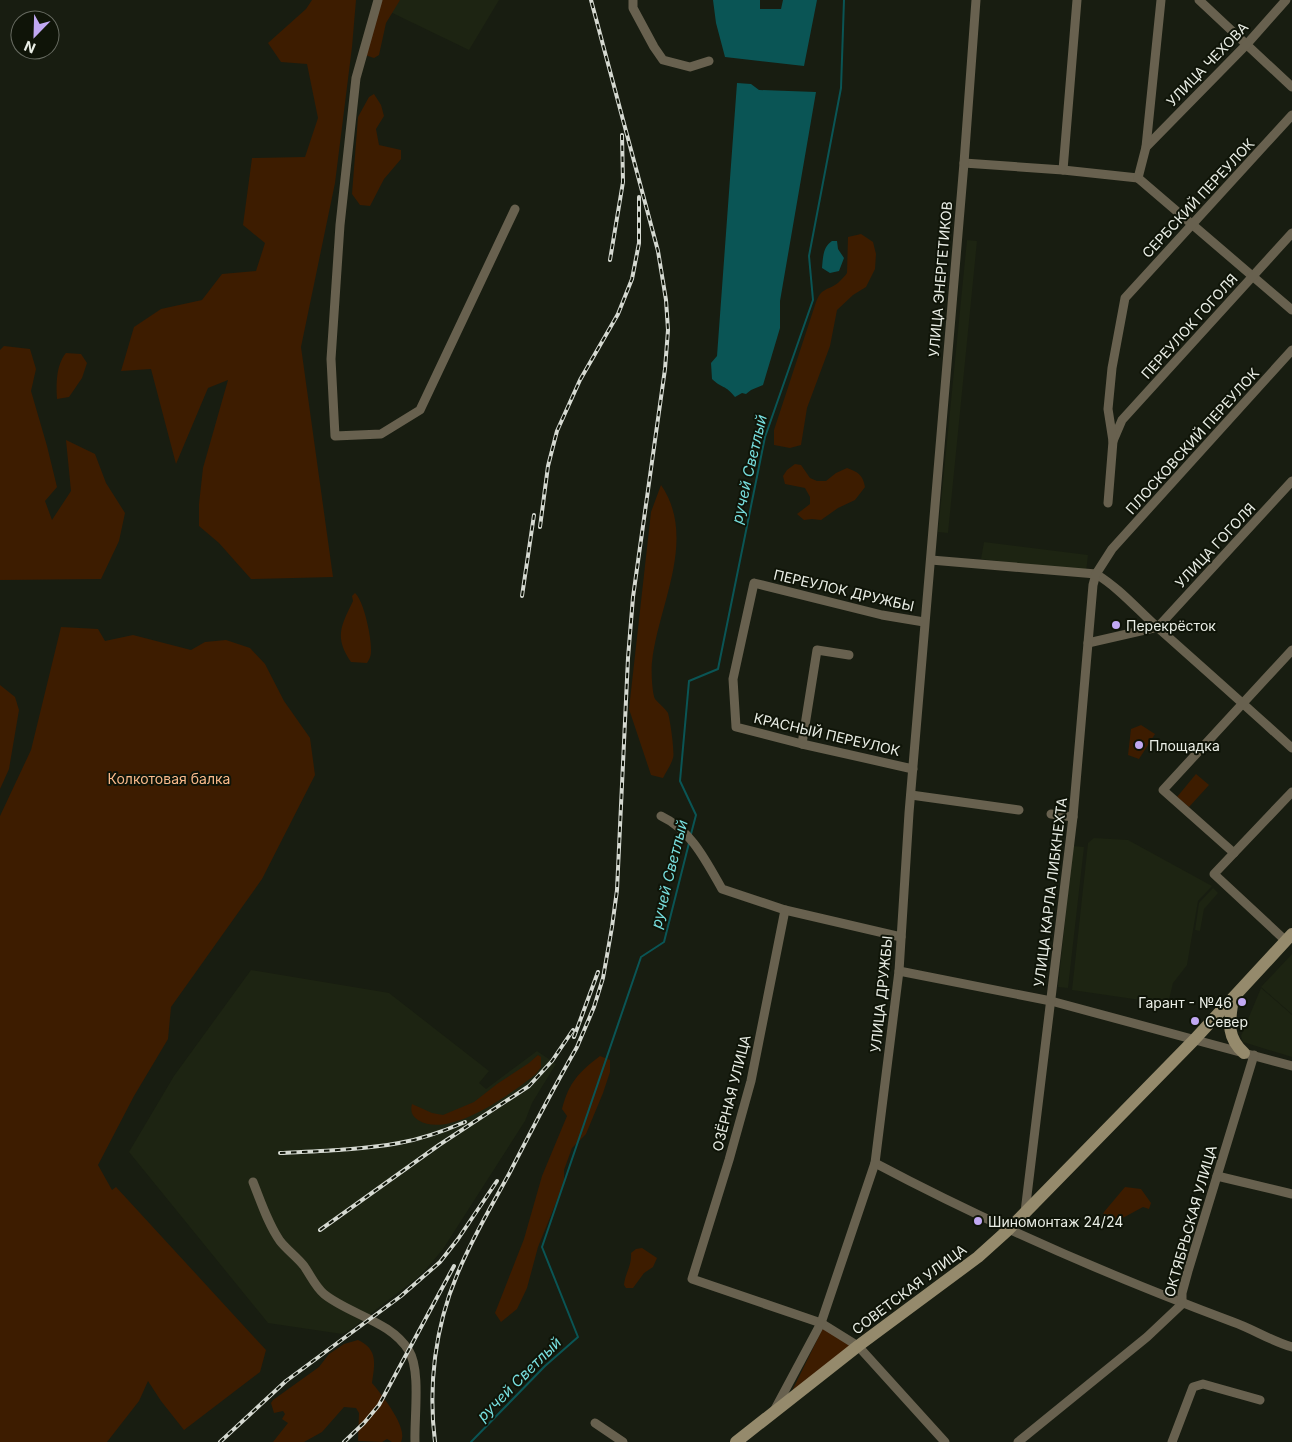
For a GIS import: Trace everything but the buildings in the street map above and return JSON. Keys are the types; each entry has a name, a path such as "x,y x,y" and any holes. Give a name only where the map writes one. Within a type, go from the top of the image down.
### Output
{"street":[{"path":"378,0 356,78 340,225 332,359 335,436 381,434 420,410 515,209"},
{"path":"633,0 633,8 663,60 690,67 709,61"},
{"name":"УЛИЦА ЭНЕРГЕТИКОВ","path":"931,560 976,0"},
{"path":"1063,170 1077,0"},
{"path":"1138,178 1146,147 1161,0"},
{"path":"1199,0 1292,87"},
{"name":"УЛИЦА ЧЕХОВА","path":"1146,147 1247,44 1286,0"},
{"name":"СЕРБСКИЙ ПЕРЕУЛОК","path":"1113,441 1108,409 1112,368 1125,298 1292,116"},
{"path":"964,163 1063,170 1138,178 1292,310"},
{"name":"ПЕРЕУЛОК ГОГОЛЯ","path":"1113,441 1122,420 1292,233"},
{"name":"ПЛОСКОВСКИЙ ПЕРЕУЛОК","path":"1096,574 1112,550 1292,350"},
{"path":"1108,503 1113,441"},
{"name":"УЛИЦА ГОГОЛЯ","path":"1158,628 1292,482"},
{"path":"931,560 1096,574 1108,581 1292,748"},
{"name":"УЛИЦА ДРУЖБЫ","path":"774,1411 821,1323 875,1163 899,971 924,622 931,560"},
{"name":"УЛИЦА КАРЛА ЛИБКНЕХТА","path":"1025,1212 1073,817 1093,585 1096,574"},
{"name":"ПЕРЕУЛОК ДРУЖБЫ","path":"736,727 733,679 754,584 882,615 924,622"},
{"path":"1088,643 1158,628"},
{"path":"802,744 817,650 849,655"},
{"path":"1234,852 1163,790 1292,650"},
{"name":"КРАСНЫЙ ПЕРЕУЛОК","path":"736,727 913,769"},
{"path":"1289,937 1214,874 1292,792"},
{"path":"911,795 1020,810"},
{"path":"1051,814 1073,817"},
{"path":"660,816 672,822 686,834 706,861 722,890 785,910 901,937"},
{"name":"ОЗЁРНАЯ УЛИЦА","path":"785,910 751,1080 729,1160 692,1279 821,1323"},
{"name":"СОВЕТСКАЯ УЛИЦА","path":"736,1442 858,1346 956,1274 1008,1230 1194,1040 1289,937"},
{"path":"899,971 1051,1000 1292,1066"},
{"path":"1233,998 1230,1021 1231,1037 1236,1046 1249,1054"},
{"name":"ОКТЯБРЬСКАЯ УЛИЦА","path":"1018,1442 1147,1337 1182,1304 1182,1293 1217,1176 1249,1054"},
{"path":"875,1163 1008,1230 1182,1304 1235,1323 1292,1347"},
{"path":"1217,1176 1292,1194"},
{"path":"252,1182 272,1228 281,1242 305,1268 313,1282 335,1301 386,1330 409,1351 415,1372 415,1442"},
{"path":"821,1323 858,1346 945,1442"},
{"path":"1172,1442 1193,1387 1203,1384 1260,1400"},
{"path":"595,1422 623,1442"}],"shaded area":[{"path":"381,0 499,0 469,50 378,6"},
{"path":"967,240 977,241 948,533 938,532"},
{"path":"984,542 1088,555 1086,572 981,559"},
{"path":"1094,838 1128,840 1212,886 1198,901 1187,965 1173,983 1168,1004 1072,990 1088,843"},
{"path":"1073,846 1084,847 1068,988 1058,987"},
{"path":"1213,888 1218,893 1204,909 1200,931 1195,930 1199,903"},
{"path":"1292,954 1292,1014 1261,987"},
{"path":"251,970 389,993 489,1071 479,1083 486,1089 537,1051 556,1064 532,1103 525,1121 443,1249 417,1278 342,1334 268,1323 129,1152 174,1076"},
{"path":"1261,988 1292,1015 1292,1057 1243,1042 1241,1036"}],"green space":[{"path":"312,0 356,0 335,183 301,347 333,577 251,579 219,543 199,526 199,504 203,468 228,380 208,388 176,464 151,369 121,371 134,327 161,309 202,300 222,274 256,271 265,243 243,225 252,158 305,157 318,118 307,64 281,62 268,43 306,9"},
{"path":"380,0 400,0 386,23 379,55 374,58 365,55"},
{"path":"374,94 381,105 384,116 376,129 379,145 401,150 401,159 384,179 370,206 360,205 352,194 358,117 369,97"},
{"path":"861,234 873,242 876,254 875,269 866,287 853,295 837,310 830,346 807,408 801,445 790,448 774,445 774,430 818,297 838,283 847,273 848,237"},
{"path":"4,346 30,349 36,369 31,391 57,487 45,501 52,520 71,491 66,440 95,454 106,483 125,513 119,541 101,579 0,580 0,350"},
{"path":"66,353 81,354 87,363 82,378 69,397 57,399 58,369"},
{"path":"795,464 801,465 810,478 817,481 826,481 836,473 847,468 859,474 865,487 855,500 838,508 821,520 804,520 797,514 810,504 810,497 805,488 785,484 783,476"},
{"path":"661,485 671,506 676,527 676,550 673,572 656,640 652,665 654,696 668,713 673,743 673,758 663,778 651,775 629,709 651,512"},
{"path":"355,593 361,604 369,630 371,652 367,663 351,662 342,645 341,632 353,601 352,596"},
{"name":"Колкотовая балка","path":"61,627 98,629 105,641 133,635 191,650 205,642 226,640 250,648 265,664 284,701 310,738 315,775 262,879 171,1007 168,1039 134,1096 98,1165 112,1190 116,1187 266,1350 260,1372 184,1430 148,1381 139,1401 107,1442 0,1442 0,816 31,750"},
{"path":"0,685 15,697 19,710 9,769 0,789"},
{"name":"Площадка","path":"1141,725 1155,734 1139,759 1128,755 1131,729"},
{"path":"1196,774 1209,785 1189,807 1177,797"},
{"path":"538,1055 541,1057 541,1067 536,1074 480,1112 446,1124 431,1125 418,1120 412,1113 412,1104 432,1113 443,1115 474,1102"},
{"path":"600,1056 610,1060 610,1072 603,1093 586,1134 572,1148 564,1170 564,1183 538,1247 527,1288 517,1309 501,1322 495,1313 524,1239 542,1176 567,1116 562,1109 565,1100 576,1078"},
{"path":"1125,1187 1141,1189 1151,1203 1149,1209 1143,1207 1119,1220 1102,1217 1104,1212"},
{"path":"642,1248 657,1258 653,1267 644,1273 633,1288 626,1288 624,1285 631,1253 636,1249"},
{"path":"823,1328 852,1346 791,1393"},
{"path":"358,1340 369,1348 372,1353 374,1370 372,1383 398,1420 401,1428 401,1442 392,1442 387,1439 382,1442 358,1441 359,1413 356,1408 344,1407 322,1432 304,1442 273,1442 288,1423 282,1419 285,1414 283,1411 274,1413 271,1403 273,1400 319,1367 329,1354 344,1344"}],"water":[{"path":"713,0 760,0 760,9 781,9 783,0 817,0 804,66 725,57 716,23"},
{"path":"737,83 751,84 759,90 816,92 780,301 780,328 763,385 746,394 742,393 735,397 729,390 712,379 711,363 717,356"},
{"path":"832,241 837,241 838,249 844,258 839,271 830,273 822,268 825,249"}],"waterway":[{"name":"ручей Светлый","path":"691,834 696,815 680,781 689,681 718,669 765,437 813,300 809,256 841,88 844,0"},
{"name":"ручей Светлый","path":"471,1442 545,1366 578,1337 542,1247 641,957 664,942 689,843"}],"railway":[{"path":"435,1442 432,1400 433,1378 443,1315 449,1295 475,1236 577,1047 594,1007 603,978 617,890 628,658 633,597 665,369 668,330 666,300 658,251 591,0"},
{"path":"610,260 623,182 622,135"},
{"path":"540,527 548,466 557,431 580,380 618,314 632,279 639,243 639,197"},
{"path":"522,596 534,515"},
{"path":"574,1037 598,972"},
{"path":"320,1230 439,1145 529,1086 552,1061 573,1030"},
{"path":"280,1153 355,1149 399,1143 433,1134 465,1122"},
{"path":"220,1442 286,1381 401,1296 440,1262 497,1181"},
{"path":"344,1442 379,1405 454,1266"}],"place":[{"name":"Перекрёсток","path":"1116,625"},
{"name":"Площадка","path":"1139,745"},
{"name":"Гарант - №46","path":"1242,1002"},
{"name":"Север","path":"1195,1021"},
{"name":"Шиномонтаж 24/24","path":"978,1221"}]}
